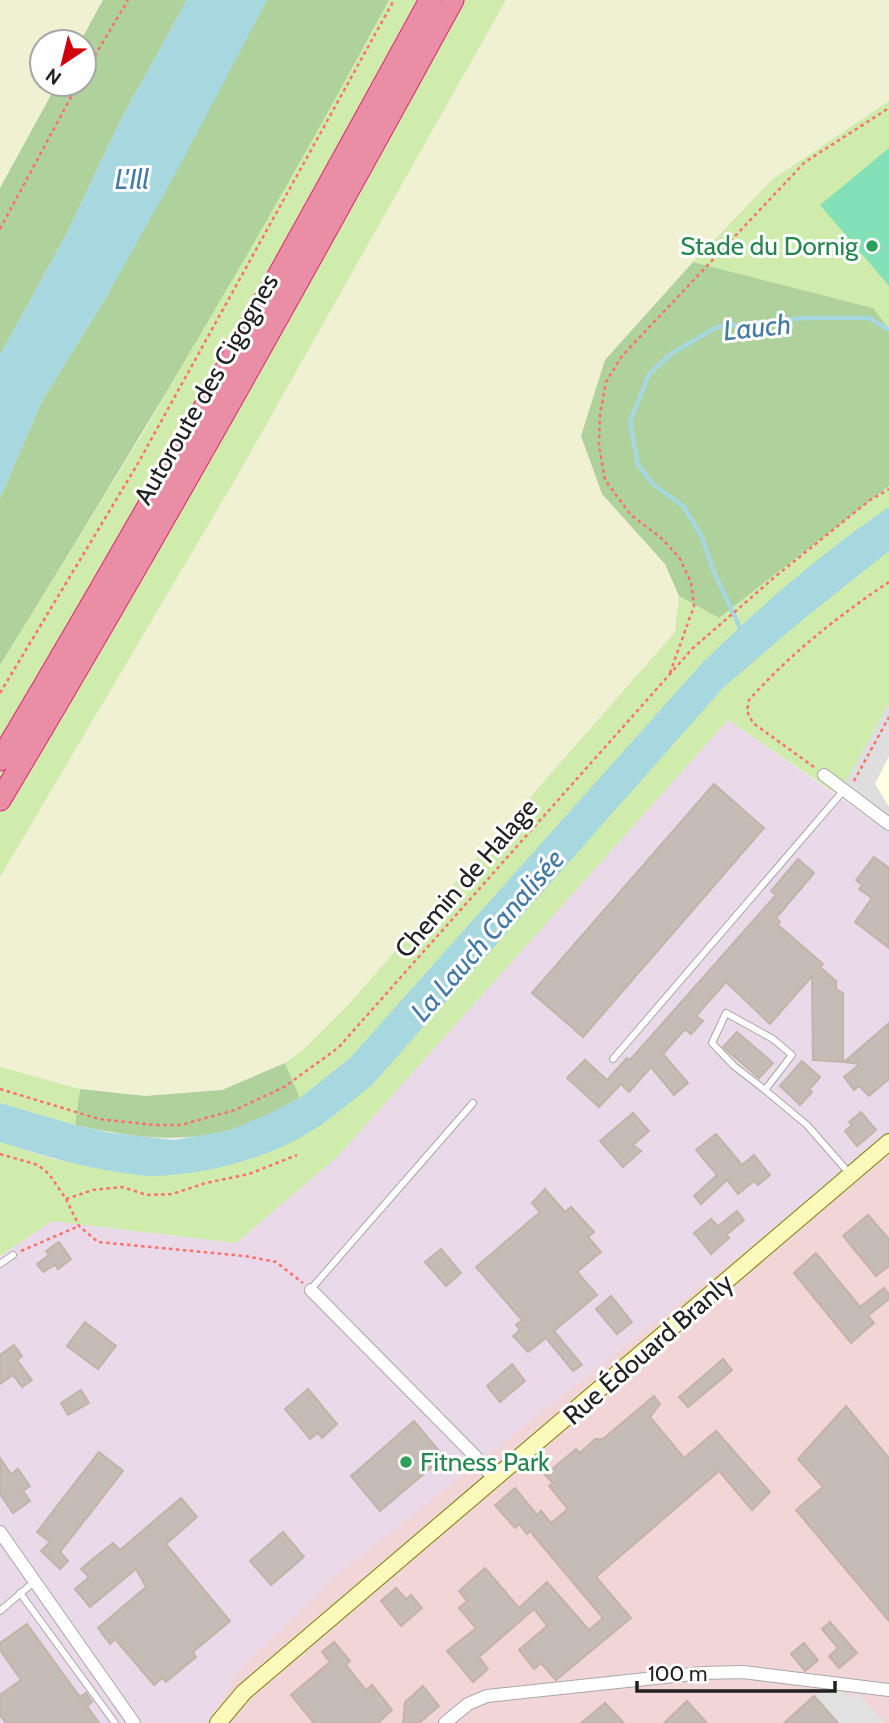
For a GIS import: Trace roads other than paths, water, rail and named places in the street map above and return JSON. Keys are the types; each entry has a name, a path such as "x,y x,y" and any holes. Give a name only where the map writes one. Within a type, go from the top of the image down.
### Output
{"highway":[{"name":"Autoroute des Cigognes","path":"0,760 270,292 429,0"},
{"name":"Autoroute des Cigognes","path":"0,800 147,551 288,303 453,0"}],"street":[{"path":"824,775 889,824"},
{"name":"Rue Édouard Branly","path":"218,1723 244,1692 889,1142"},
{"path":"311,1290 475,1456 495,1480"},
{"path":"3,1542 35,1581 134,1723"},
{"path":"445,1723 468,1704 487,1696 702,1673 743,1672 889,1690"}],"lane":[{"path":"613,1059 847,792"},
{"path":"765,1090 792,1055 773,1039 726,1013 712,1043 734,1066 807,1125 850,1175"},
{"path":"311,1290 473,1103"},
{"path":"0,1264 13,1255"},
{"path":"0,1611 35,1581"},
{"path":"20,1592 115,1723"}],"water":[{"name":"L'Ill","path":"187,0 267,0 107,296 42,401 0,498 0,355 67,233 120,121"},
{"name":"La Lauch Canalisée","path":"889,507 889,551 723,688 372,1085 325,1122 291,1142 254,1158 175,1175 140,1175 92,1167 0,1142 0,1103 111,1133 174,1140 227,1131 300,1098 350,1058 703,662 793,580"}],"waterway":[{"name":"Lauch","path":"742,632 714,572 702,537 683,506 654,485 638,465 630,422 649,374 672,353 717,327 804,318 869,318 889,330"}],"place":[{"name":"Stade du Dornig","path":"872,246"},
{"name":"Fitness Park","path":"406,1462"}]}
